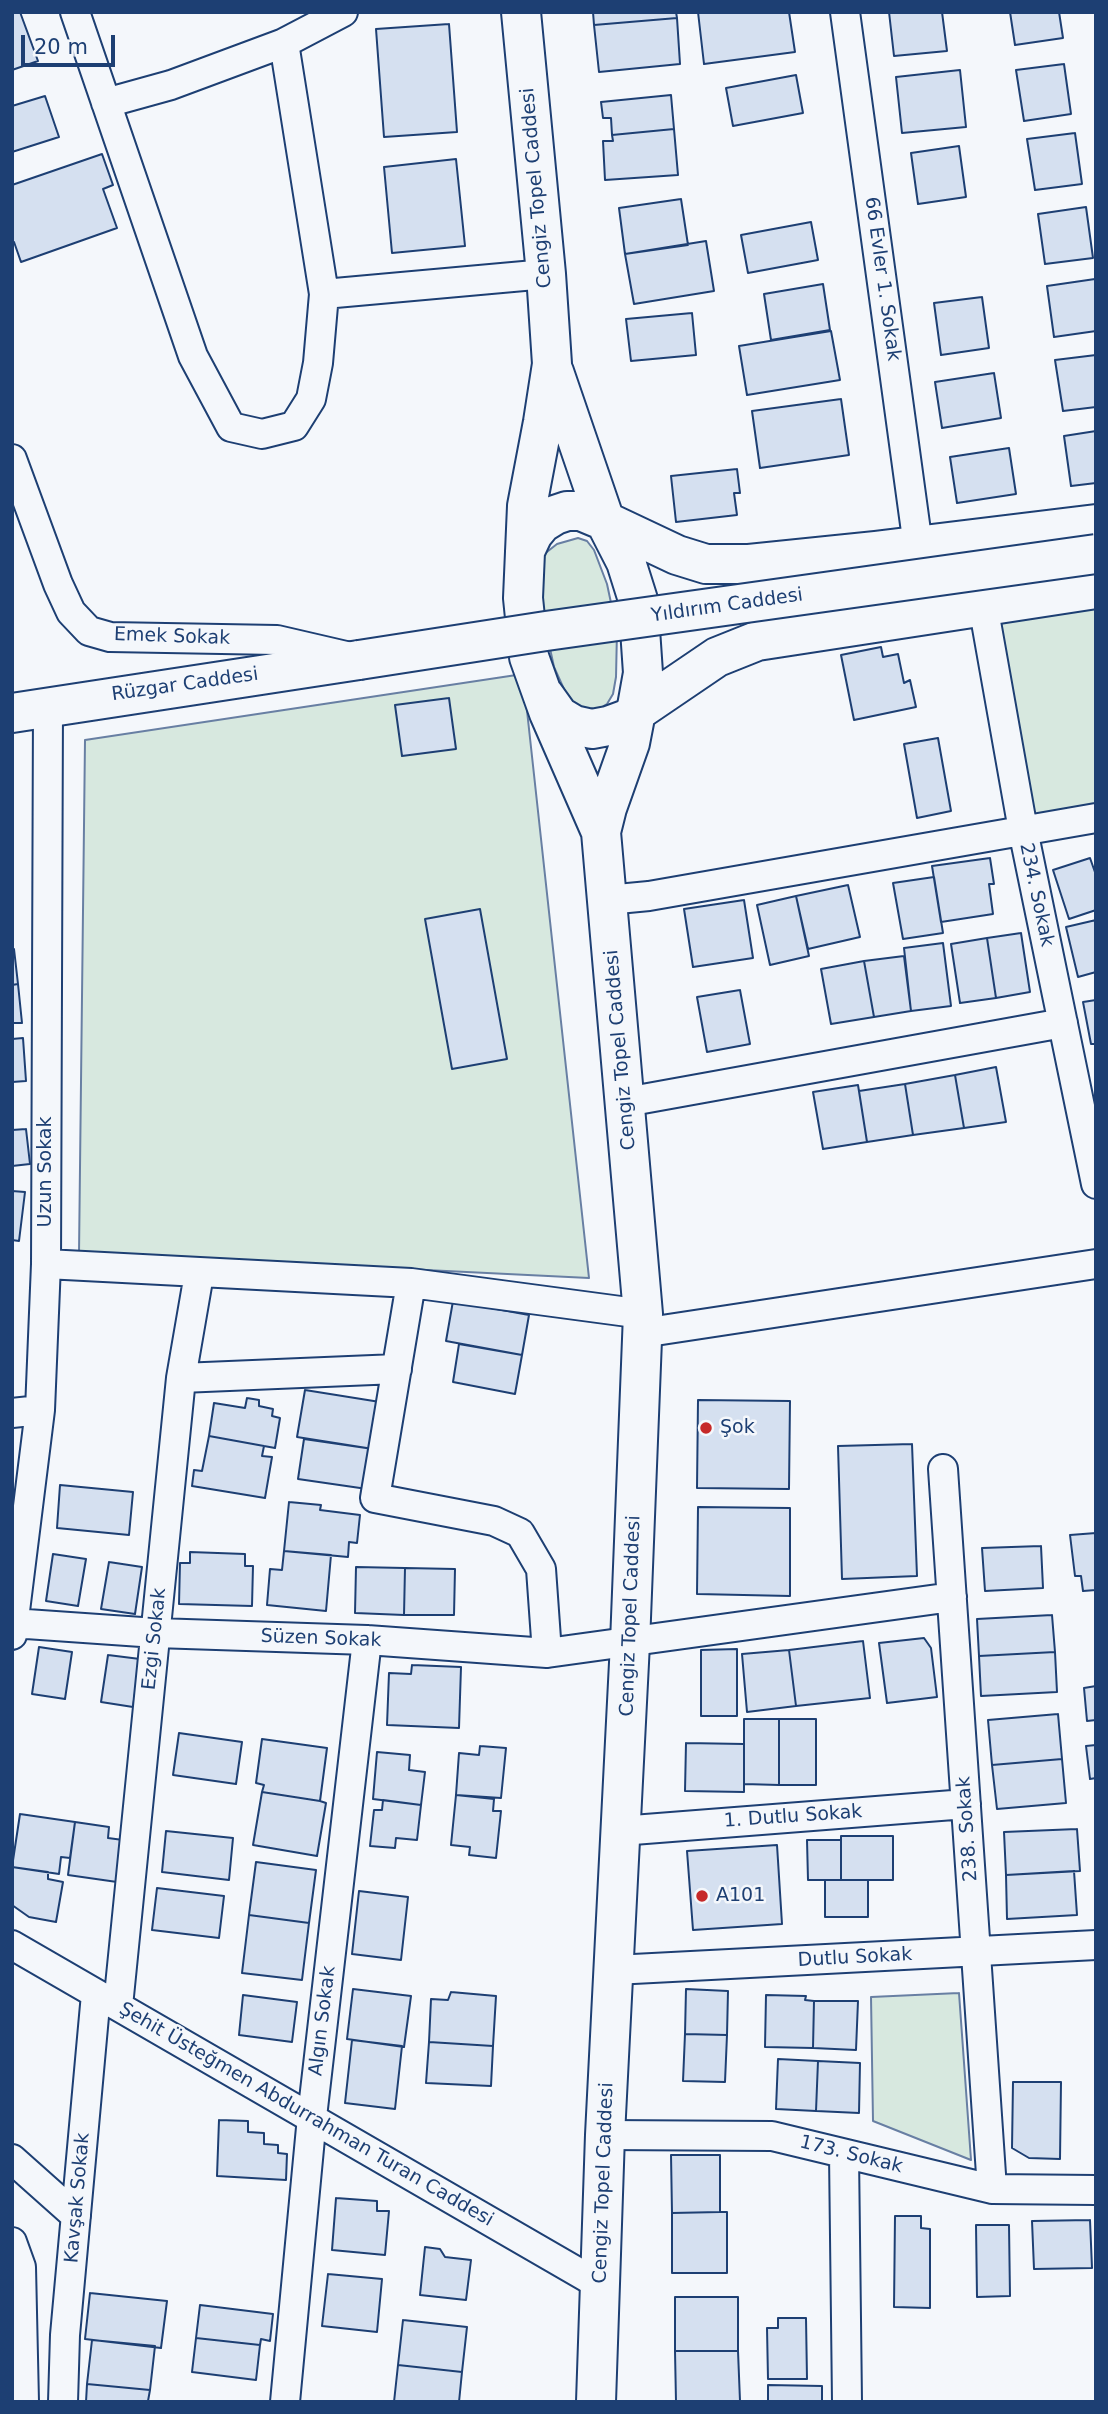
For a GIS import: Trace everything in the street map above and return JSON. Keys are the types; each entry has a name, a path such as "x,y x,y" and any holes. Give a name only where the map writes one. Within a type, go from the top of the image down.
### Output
{"main road":[{"name":"Cengiz Topel Caddesi","path":"521,12 552,363"},
{"path":"552,363 605,521 626,562 638,600 643,673 630,743 601,832"},
{"path":"552,363 527,506 523,598 529,657 568,759 601,832"},
{"path":"524,551 542,523 567,510 581,511 677,555 706,564 749,564 1096,524"},
{"name":"Yıldırım Caddesi","path":"359,660 1096,554"},
{"path":"541,690 559,716 574,725 592,729 627,719 717,657 757,641 1096,589"},
{"name":"Rüzgar Caddesi","path":"30,710 359,660"},
{"name":"Cengiz Topel Caddesi","path":"596,2402 605,2135 630,1643 642,1324 626,1102 601,832"}],"street":[{"path":"75,12 193,356 231,427 261,435 294,426 311,400 318,363 324,294 284,43"},
{"path":"106,103 171,85 284,43 343,12"},
{"name":"66 Evler 1. Sokak","path":"845,12 918,546"},
{"path":"324,294 546,274"},
{"name":"Emek Sokak","path":"12,459 58,584 71,612 89,631 110,637 277,640 359,660"},
{"name":"234. Sokak","path":"983,605 1023,830 1096,1184"},
{"name":"Uzun Sokak","path":"13,1627 26,1412 46,1264 30,710"},
{"path":"607,900 649,897 1096,818"},
{"path":"626,1102 1062,1023"},
{"path":"46,1264 411,1283 642,1324 1096,1264"},
{"name":"Ezgi Sokak","path":"107,2000 156,1633 181,1378 199,1274"},
{"path":"411,1283 375,1498 494,1521 520,1533 541,1569 547,1653"},
{"path":"181,1378 397,1369"},
{"name":"238. Sokak","path":"943,1469 992,2189"},
{"name":"Süzen Sokak","path":"13,1627 367,1640 547,1653 952,1597"},
{"name":"Algın Sokak","path":"285,2402 312,2118 367,1640"},
{"name":"1. Dutlu Sokak","path":"620,1831 966,1804"},
{"name":"Şehit Üsteğmen Abdurrahman Turan Caddesi","path":"12,1945 600,2285"},
{"name":"Dutlu Sokak","path":"614,1970 1096,1945"},
{"name":"Kavşak Sokak","path":"63,2402 65,2334 76,2216 107,2000"},
{"name":"173. Sokak","path":"605,2135 772,2136 992,2189 1096,2190"},
{"path":"844,2154 848,2402"},
{"path":"12,2159 76,2216"},
{"path":"12,2242 21,2267 24,2402"}],"shaded area":[{"path":"578,538 587,541 594,550 607,584 617,631 613,694 607,704 597,710 579,710 568,698 554,667 544,621 539,576 543,555 557,544"},
{"path":"1096,596 1096,807 1029,818 995,613"},
{"path":"523,674 589,1278 79,1253 85,740"},
{"path":"959,1993 971,2160 873,2121 871,1997"}],"building":[{"path":"12,12 20,12 38,61 12,70"},
{"path":"593,12 676,12 677,18 594,25"},
{"path":"698,12 789,12 795,52 704,64"},
{"path":"889,12 942,12 947,51 894,56"},
{"path":"1010,12 1059,12 1063,38 1015,45"},
{"path":"677,18 680,64 599,72 594,25"},
{"path":"449,24 457,132 384,137 376,29"},
{"path":"1064,64 1071,114 1024,121 1016,70"},
{"path":"960,70 966,127 902,133 896,77"},
{"path":"796,75 803,113 733,126 726,88"},
{"path":"671,95 674,129 612,135 611,118 603,118 601,102"},
{"path":"45,96 59,137 12,152 12,106"},
{"path":"674,129 678,175 605,180 603,141 613,141 612,135"},
{"path":"1075,133 1082,184 1035,190 1027,139"},
{"path":"959,146 966,197 918,204 911,153"},
{"path":"102,154 113,185 103,189 117,228 21,262 14,242 12,243 12,185"},
{"path":"456,159 465,246 392,253 384,167"},
{"path":"681,199 688,245 625,254 619,208"},
{"path":"1086,207 1093,258 1045,264 1038,214"},
{"path":"811,222 818,260 748,273 741,235"},
{"path":"706,241 714,291 634,304 625,254"},
{"path":"1095,279 1096,331 1054,337 1047,286"},
{"path":"823,284 830,330 771,340 764,294"},
{"path":"982,297 989,348 941,355 934,303"},
{"path":"692,313 696,355 631,361 626,319"},
{"path":"831,331 840,380 747,395 739,346"},
{"path":"1096,355 1096,407 1063,411 1055,360"},
{"path":"994,373 1001,418 942,428 935,382"},
{"path":"841,399 849,455 760,468 752,411"},
{"path":"1096,431 1096,483 1071,486 1064,436"},
{"path":"1009,448 1016,494 957,503 950,457"},
{"path":"737,469 740,493 734,493 737,515 676,522 671,476"},
{"path":"881,647 883,657 898,654 904,683 910,680 916,707 854,720 841,655"},
{"path":"449,698 456,749 402,756 395,705"},
{"path":"938,738 951,811 917,818 904,744"},
{"path":"990,858 994,884 989,884 993,914 941,922 932,866"},
{"path":"1090,858 1096,875 1096,910 1069,919 1053,870"},
{"path":"934,877 943,933 903,939 893,883"},
{"path":"848,885 860,937 808,949 796,896"},
{"path":"796,896 809,956 770,965 757,905"},
{"path":"744,900 753,958 693,967 684,909"},
{"path":"480,909 507,1059 452,1069 425,919"},
{"path":"1096,920 1096,972 1078,977 1066,927"},
{"path":"1021,933 1030,992 996,998 987,938"},
{"path":"987,938 996,998 960,1003 951,944"},
{"path":"943,943 951,1006 911,1011 904,948"},
{"path":"12,949 18,984 12,985"},
{"path":"904,956 911,1011 874,1017 864,961"},
{"path":"864,961 874,1017 831,1024 821,969"},
{"path":"18,984 22,1023 12,1023 12,985"},
{"path":"740,990 750,1044 707,1052 697,997"},
{"path":"1096,1000 1096,1044 1091,1044 1083,1002"},
{"path":"23,1038 26,1081 12,1082 12,1039"},
{"path":"996,1067 1006,1122 964,1128 955,1075"},
{"path":"955,1075 964,1128 913,1135 905,1084"},
{"path":"905,1084 913,1135 867,1142 859,1091"},
{"path":"858,1085 867,1142 823,1149 813,1092"},
{"path":"26,1129 30,1164 12,1166 12,1130"},
{"path":"12,1191 25,1192 19,1241 12,1240"},
{"path":"453,1301 529,1315 522,1355 446,1341"},
{"path":"459,1344 522,1355 515,1394 453,1382"},
{"path":"305,1390 380,1402 373,1449 297,1437"},
{"path":"247,1398 259,1400 259,1406 273,1409 272,1416 280,1418 275,1448 209,1436 214,1403 245,1408"},
{"path":"698,1400 790,1401 789,1489 697,1488"},
{"path":"209,1436 264,1446 262,1456 272,1457 265,1498 192,1486 194,1470 202,1471"},
{"path":"304,1439 373,1449 367,1489 298,1479"},
{"path":"912,1444 917,1576 842,1579 838,1446"},
{"path":"60,1485 133,1492 129,1535 57,1528"},
{"path":"289,1502 321,1505 320,1510 360,1515 357,1543 349,1542 348,1557 284,1551"},
{"path":"698,1507 790,1508 790,1596 697,1594"},
{"path":"1096,1533 1096,1590 1083,1591 1081,1576 1075,1576 1070,1535"},
{"path":"1041,1546 1043,1588 985,1591 982,1548"},
{"path":"284,1551 331,1555 326,1611 267,1605 270,1569 282,1570"},
{"path":"190,1552 245,1554 245,1566 253,1566 252,1606 179,1604 180,1563 190,1563"},
{"path":"53,1554 86,1559 78,1606 46,1601"},
{"path":"109,1562 142,1567 135,1614 101,1609"},
{"path":"356,1567 405,1568 404,1615 355,1613"},
{"path":"405,1568 455,1569 454,1615 404,1615"},
{"path":"1052,1615 1055,1652 979,1656 977,1619"},
{"path":"924,1638 931,1648 937,1697 887,1703 879,1643"},
{"path":"863,1641 870,1698 796,1706 789,1650"},
{"path":"39,1647 72,1652 65,1699 32,1694"},
{"path":"737,1649 737,1716 701,1716 701,1650"},
{"path":"789,1650 796,1706 747,1712 742,1654"},
{"path":"1055,1652 1057,1692 981,1696 979,1656"},
{"path":"108,1655 140,1659 133,1707 101,1702"},
{"path":"412,1665 461,1667 459,1728 387,1725 389,1673 411,1674"},
{"path":"1096,1686 1096,1720 1087,1721 1084,1688"},
{"path":"1058,1714 1062,1759 992,1765 988,1720"},
{"path":"744,1719 779,1719 779,1785 744,1784"},
{"path":"779,1719 816,1719 816,1785 779,1785"},
{"path":"179,1733 242,1742 236,1784 173,1775"},
{"path":"262,1739 327,1748 320,1801 262,1792 264,1785 256,1783"},
{"path":"686,1743 744,1744 744,1792 685,1791"},
{"path":"1096,1745 1096,1778 1090,1779 1086,1746"},
{"path":"480,1746 506,1748 501,1798 456,1795 459,1753 479,1755"},
{"path":"377,1752 410,1755 409,1770 425,1772 421,1805 373,1799"},
{"path":"1062,1759 1066,1803 997,1809 992,1765"},
{"path":"262,1792 326,1803 317,1856 253,1845"},
{"path":"456,1795 494,1799 493,1811 501,1811 496,1858 469,1855 470,1847 451,1845"},
{"path":"383,1800 421,1805 417,1840 396,1838 395,1848 370,1846 374,1810 382,1810"},
{"path":"20,1814 75,1822 70,1858 61,1857 59,1874 12,1867"},
{"path":"75,1822 109,1827 108,1838 123,1840 117,1882 68,1875"},
{"path":"1077,1829 1080,1871 1006,1875 1004,1832"},
{"path":"166,1831 233,1838 229,1880 162,1872"},
{"path":"841,1836 893,1836 893,1880 841,1880"},
{"path":"807,1840 841,1840 841,1880 808,1880"},
{"path":"777,1845 782,1924 693,1930 687,1851"},
{"path":"256,1862 316,1870 309,1923 249,1915"},
{"path":"12,1867 48,1872 48,1879 63,1882 56,1922 29,1917 12,1905"},
{"path":"1074,1871 1077,1915 1007,1919 1006,1875"},
{"path":"825,1880 868,1880 868,1917 825,1917"},
{"path":"157,1888 224,1896 219,1938 152,1930"},
{"path":"359,1891 408,1897 401,1960 352,1954"},
{"path":"249,1915 309,1923 302,1980 242,1973"},
{"path":"353,1989 411,1996 404,2047 347,2039"},
{"path":"686,1989 728,1991 727,2035 685,2034"},
{"path":"451,1992 496,1996 493,2046 429,2042 431,1999 448,2000"},
{"path":"243,1995 297,2002 292,2042 239,2035"},
{"path":"766,1995 806,1996 805,2000 814,2001 813,2048 765,2047"},
{"path":"814,2001 858,2001 856,2050 813,2048"},
{"path":"685,2034 727,2035 725,2082 683,2081"},
{"path":"352,2040 402,2046 395,2109 345,2103"},
{"path":"429,2042 493,2046 491,2086 426,2083"},
{"path":"778,2059 818,2061 816,2111 776,2109"},
{"path":"818,2061 860,2063 859,2113 816,2111"},
{"path":"1013,2082 1061,2082 1060,2159 1029,2158 1012,2148"},
{"path":"219,2120 248,2121 248,2132 264,2133 264,2144 278,2145 278,2153 287,2154 286,2180 217,2176"},
{"path":"671,2155 720,2155 720,2212 672,2213"},
{"path":"336,2198 377,2201 377,2211 389,2211 385,2255 332,2250"},
{"path":"727,2212 727,2273 672,2273 672,2213"},
{"path":"895,2216 921,2216 921,2228 930,2229 930,2308 894,2307"},
{"path":"1090,2220 1092,2268 1034,2269 1032,2221"},
{"path":"976,2225 1009,2225 1010,2296 977,2297"},
{"path":"425,2247 440,2249 445,2257 471,2260 466,2300 420,2295"},
{"path":"328,2274 382,2279 377,2332 322,2326"},
{"path":"90,2293 167,2301 161,2348 85,2339"},
{"path":"675,2297 738,2297 738,2351 675,2351"},
{"path":"200,2305 273,2314 270,2341 261,2339 260,2345 196,2338"},
{"path":"778,2318 806,2318 807,2379 768,2379 767,2328 778,2328"},
{"path":"403,2320 467,2327 462,2372 398,2365"},
{"path":"196,2338 260,2345 256,2380 192,2372"},
{"path":"92,2340 155,2346 150,2390 87,2384"},
{"path":"675,2351 738,2351 740,2401 676,2402"},
{"path":"398,2365 462,2372 459,2402 394,2402"},
{"path":"87,2384 150,2390 148,2401 154,2402 86,2402"},
{"path":"768,2385 822,2386 822,2402 768,2402"}],"place":[{"name":"Şok","path":"706,1428"},
{"name":"A101","path":"702,1896"}]}
